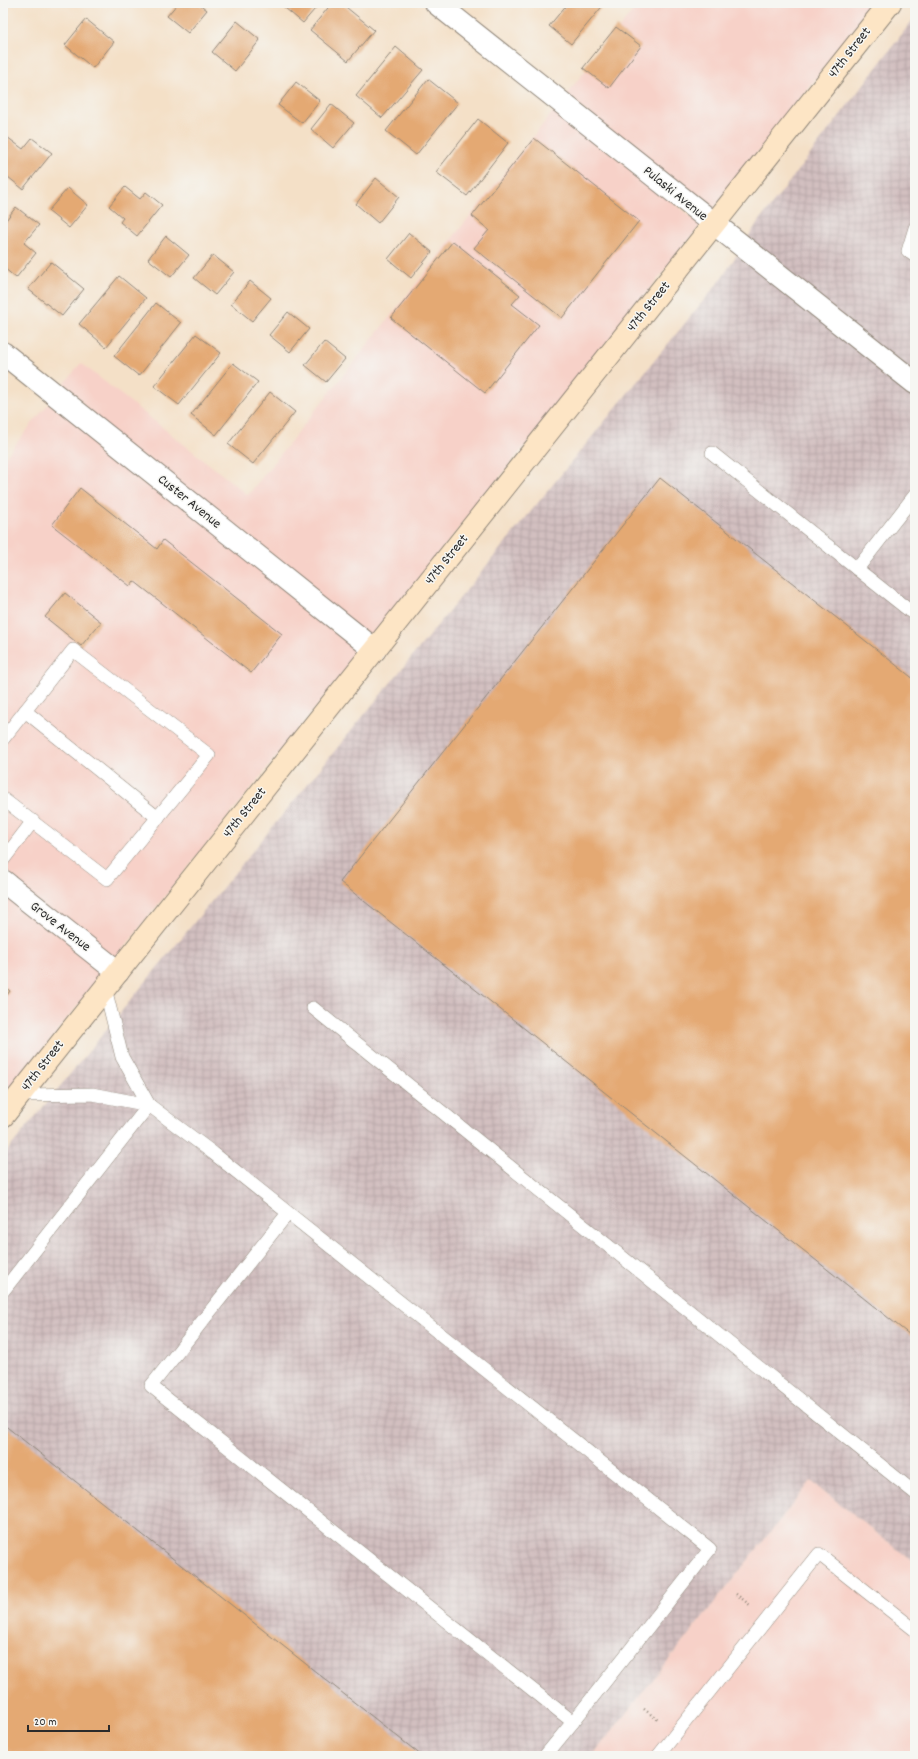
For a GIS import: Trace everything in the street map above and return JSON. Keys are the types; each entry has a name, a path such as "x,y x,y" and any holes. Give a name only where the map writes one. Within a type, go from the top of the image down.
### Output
{"main road":[{"name":"47th Street","path":"3,1116 890,3"}],"street":[{"name":"Pulaski Avenue","path":"436,3 714,225 915,382"},
{"name":"Custer Avenue","path":"3,353 375,650"},
{"name":"Grove Avenue","path":"3,881 111,980"}],"lane":[{"path":"915,228 908,250 915,256"},
{"path":"712,453 915,614"},
{"path":"858,569 915,495"},
{"path":"3,739 73,650 209,755 107,879 3,799"},
{"path":"25,711 158,818"},
{"path":"3,860 32,821"},
{"path":"111,980 122,1057 149,1105 213,1153 710,1549 545,1756"},
{"path":"313,1008 915,1493"},
{"path":"20,1095 92,1094 149,1105"},
{"path":"3,1291 149,1105"},
{"path":"288,1213 151,1386 573,1722"},
{"path":"658,1756 819,1554 915,1630"}],"shaded area":[{"path":"639,3 875,3 711,212 566,95"},
{"path":"915,17 915,1563 811,1481 592,1756 3,1756 3,1156 722,278 754,228"},
{"path":"556,108 701,225 3,1099 3,460 81,363 248,495"},
{"path":"811,1481 915,1563 915,1756 592,1756"}],"building":[{"path":"178,3 198,3 207,10 188,33 167,16"},
{"path":"279,3 320,3 303,23"},
{"path":"332,3 341,3 374,30 348,61 310,30"},
{"path":"568,3 605,3 571,44 549,26"},
{"path":"86,19 114,42 93,68 65,45"},
{"path":"237,21 260,40 235,71 212,52"},
{"path":"616,27 641,46 609,88 583,68"},
{"path":"396,47 423,70 382,118 356,96"},
{"path":"428,79 458,103 416,155 386,131"},
{"path":"296,82 320,101 302,123 278,105"},
{"path":"331,104 354,123 333,148 311,129"},
{"path":"478,119 508,143 467,196 436,172"},
{"path":"7,137 23,149 32,138 52,153 23,189 3,173 3,142"},
{"path":"534,138 639,221 562,318 474,248 489,230 472,216"},
{"path":"376,178 399,197 378,223 356,204"},
{"path":"125,187 140,199 146,192 162,205 137,236 120,222 123,218 109,206"},
{"path":"68,188 88,205 69,228 48,211"},
{"path":"16,207 39,225 24,243 36,253 16,278 3,267 3,224"},
{"path":"409,233 432,252 411,278 388,259"},
{"path":"166,236 189,255 171,277 148,259"},
{"path":"453,241 520,295 512,304 539,325 485,393 391,318"},
{"path":"213,255 234,272 215,295 194,278"},
{"path":"51,262 84,289 62,316 28,289"},
{"path":"119,276 146,298 106,347 79,324"},
{"path":"250,281 271,298 252,321 231,304"},
{"path":"156,303 181,323 139,376 114,356"},
{"path":"288,312 309,329 290,352 269,335"},
{"path":"196,334 221,353 179,405 154,386"},
{"path":"324,342 345,359 326,382 305,365"},
{"path":"233,363 258,382 216,435 191,415"},
{"path":"270,392 295,412 253,464 228,444"},
{"path":"660,478 915,680 915,1339 340,882"},
{"path":"80,488 157,549 163,540 282,634 251,673 134,581 130,586 52,525"},
{"path":"65,593 101,622 81,646 45,617"},
{"path":"3,985 10,991 3,1000"},
{"path":"3,1424 422,1756 3,1756"}]}
